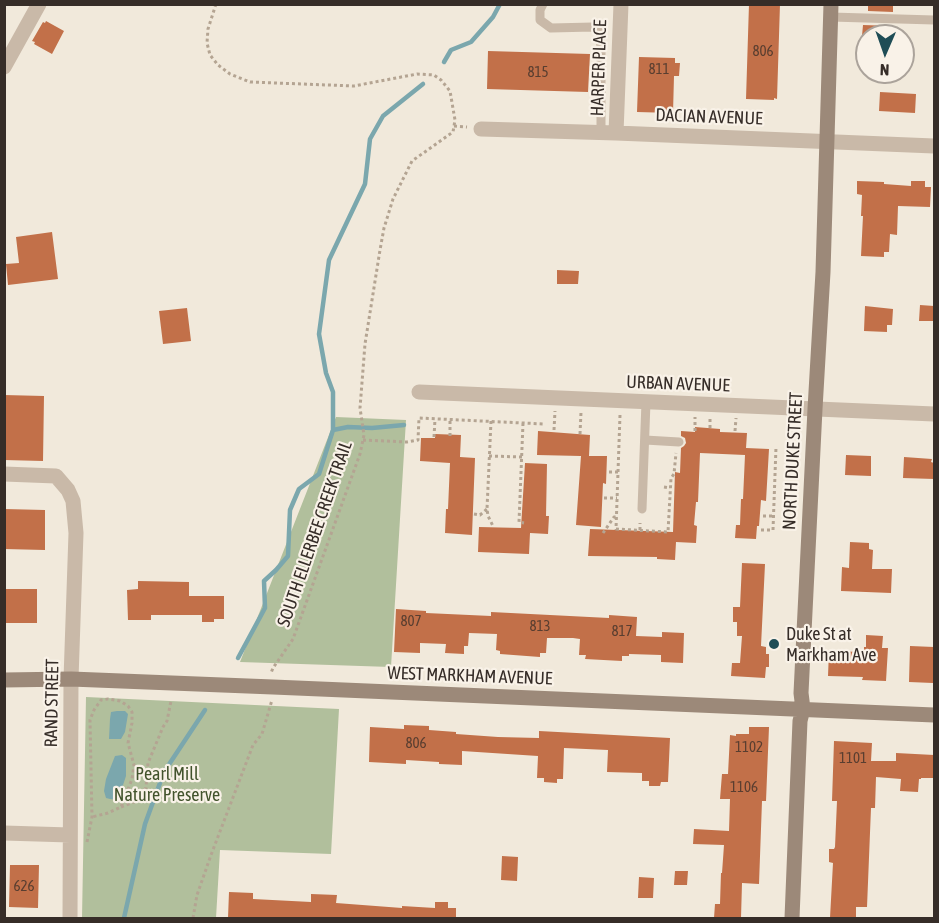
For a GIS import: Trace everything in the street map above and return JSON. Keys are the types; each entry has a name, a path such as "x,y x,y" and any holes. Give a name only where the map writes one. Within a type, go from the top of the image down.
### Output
{"street":[{"path":"4,67 39,4"},
{"name":"HARPER PLACE","path":"609,132 621,4"},
{"name":"NORTH DUKE STREET","path":"792,918 800,721 803,709 801,693 814,409 823,272 831,11"},
{"name":"DACIAN AVENUE","path":"481,129 609,132 934,146"},
{"name":"URBAN AVENUE","path":"419,392 934,414"},
{"name":"RAND STREET","path":"4,474 56,476 68,490 73,501 76,533 71,679 70,918"},
{"name":"WEST MARKHAM AVENUE","path":"4,680 71,679 934,715"},
{"path":"4,832 70,835"}],"lane":[{"path":"543,4 540,10 540,21 551,28 593,27 600,30 609,132"},
{"path":"831,11 934,20"},
{"path":"642,509 646,402"},
{"path":"645,440 678,445"}],"path":[{"name":"SOUTH ELLERBEE CREEK TRAIL","path":"216,4 208,28 207,43 210,55 230,74 250,82 354,86 417,74 434,75 450,91 455,120 453,132 412,161 393,199 384,228 365,344 360,408 364,435 360,454 293,639 271,672"},
{"path":"554,430 555,407"},
{"path":"580,434 581,408"},
{"path":"620,410 616,529 668,532 671,477 674,474 678,445"},
{"path":"694,431 695,412"},
{"path":"735,431 736,414"},
{"path":"363,440 407,442 418,440 419,418 544,424"},
{"path":"434,437 435,419"},
{"path":"450,420 450,436"},
{"path":"491,421 487,509 493,526"},
{"path":"523,423 519,522 524,523"},
{"path":"761,530 773,530 776,447"},
{"path":"489,456 522,457"},
{"path":"609,472 618,472"},
{"path":"664,487 670,488"},
{"path":"768,490 774,491"},
{"path":"604,498 617,498"},
{"path":"474,514 480,515 487,509"},
{"path":"763,516 773,516"},
{"path":"603,533 616,517"},
{"path":"640,523 640,530"},
{"path":"193,918 197,895 204,875 253,746 262,734 272,702 271,694"},
{"path":"122,807 132,779 134,765 128,743 132,711 120,701 108,699 101,700 94,710 90,720 92,817 108,813 134,802 146,788 148,763 167,721 171,701"}],"green space":[{"path":"336,417 406,420 391,667 240,662"},
{"name":"Pearl Mill Nature Preserve","path":"86,697 339,709 331,854 220,850 216,918 82,918"}],"water":[{"path":"125,711 128,714 125,732 121,739 109,739 111,712"},
{"path":"122,755 126,758 126,776 118,800 106,798 104,791 106,779 115,756"}],"building":[{"path":"749,4 780,4 777,99 774,98 774,100 746,99"},
{"path":"868,4 893,4 893,12 868,11"},
{"path":"46,21 64,31 52,54 32,41 43,22"},
{"path":"488,51 590,54 588,92 487,89"},
{"path":"639,57 675,58 675,63 680,63 679,76 674,76 673,113 637,112"},
{"path":"880,92 916,94 915,113 879,111"},
{"path":"857,181 911,186 911,181 925,181 925,187 931,187 930,207 898,206 897,235 890,234 889,252 884,252 884,257 861,256 862,195 857,194"},
{"path":"52,232 58,279 8,285 6,264 19,263 16,237"},
{"path":"557,270 579,271 578,284 557,284"},
{"path":"920,305 934,306 934,321 919,321"},
{"path":"865,306 893,309 892,325 887,325 887,332 864,331"},
{"path":"187,308 191,341 163,344 159,311"},
{"path":"4,395 44,396 43,461 4,460"},
{"path":"695,427 720,429 720,432 747,433 746,448 769,449 766,501 761,500 756,539 735,538 736,525 740,525 745,455 700,453 698,502 696,502 694,525 697,526 696,543 676,542 675,560 657,559 657,557 588,556 590,529 673,532 675,472 680,473 681,448 686,443 685,438 681,436 681,431 695,432"},
{"path":"538,431 590,435 589,456 607,456 601,527 576,525 581,456 537,455"},
{"path":"435,434 461,435 460,457 475,458 472,535 445,533 450,463 420,461 421,438 435,438"},
{"path":"846,455 871,456 871,476 845,475"},
{"path":"904,457 932,459 934,479 903,478"},
{"path":"525,463 547,464 548,534 530,533 529,554 478,552 479,527 521,528"},
{"path":"4,509 45,510 45,550 4,549"},
{"path":"850,542 869,543 869,549 873,550 872,569 892,569 891,593 841,591 842,567 849,568"},
{"path":"742,563 765,564 761,646 766,647 766,654 769,654 769,667 766,667 765,678 731,676 732,663 740,663 742,636 737,636 737,622 733,622 733,607 740,607"},
{"path":"138,581 189,582 189,596 224,596 224,619 202,622 202,615 151,615 151,620 128,620 127,590 138,589"},
{"path":"4,589 37,589 37,623 4,623"},
{"path":"396,609 491,616 491,612 609,618 609,615 637,617 636,636 662,637 662,632 684,633 683,663 661,662 661,655 629,654 629,656 622,656 622,661 585,659 586,655 579,655 580,639 573,638 547,638 546,653 540,653 540,657 500,654 500,651 496,650 497,634 469,633 468,646 464,646 464,654 445,653 446,644 420,643 420,653 394,652"},
{"path":"866,635 883,636 882,648 888,648 886,681 862,680 863,677 828,676 829,651 864,652"},
{"path":"910,646 934,647 933,683 909,682"},
{"path":"404,725 429,726 429,730 456,732 456,734 498,737 539,738 539,731 670,738 668,782 661,782 660,786 649,786 649,781 642,781 642,773 607,772 608,750 564,748 563,779 557,779 557,783 544,782 544,778 537,778 538,756 462,751 462,765 406,760 406,764 369,762 370,727 404,729"},
{"path":"749,727 769,727 766,801 762,801 759,884 742,883 741,918 714,918 715,904 720,904 724,845 693,844 694,829 729,831 730,799 720,799 722,774 728,774 730,735 749,734"},
{"path":"834,741 872,743 871,761 896,761 896,753 934,755 934,778 919,779 918,792 900,791 901,779 876,777 875,808 871,808 867,907 856,907 856,918 830,918 833,863 829,862 829,849 835,847 837,801 832,801"},
{"path":"502,856 518,857 517,881 501,880"},
{"path":"10,865 39,865 38,908 9,907"},
{"path":"675,871 688,871 687,885 674,885"},
{"path":"639,877 654,878 653,898 638,898"},
{"path":"229,892 253,893 253,899 311,902 311,894 337,895 336,903 402,908 402,906 435,908 435,902 448,902 448,908 456,908 456,918 228,918"}],"waterway":[{"path":"444,62 451,50 471,42 493,17 500,4"},
{"path":"238,658 265,608 264,581 288,556 290,510 299,489 319,474 333,430 333,392 326,373 319,334 329,260 365,184 370,139 383,116 423,84"},
{"path":"333,430 348,427 372,428 404,425"},
{"path":"124,918 145,824 164,772 205,710"}],"place":[{"name":"Duke St at Markham Ave","path":"774,644"}]}
